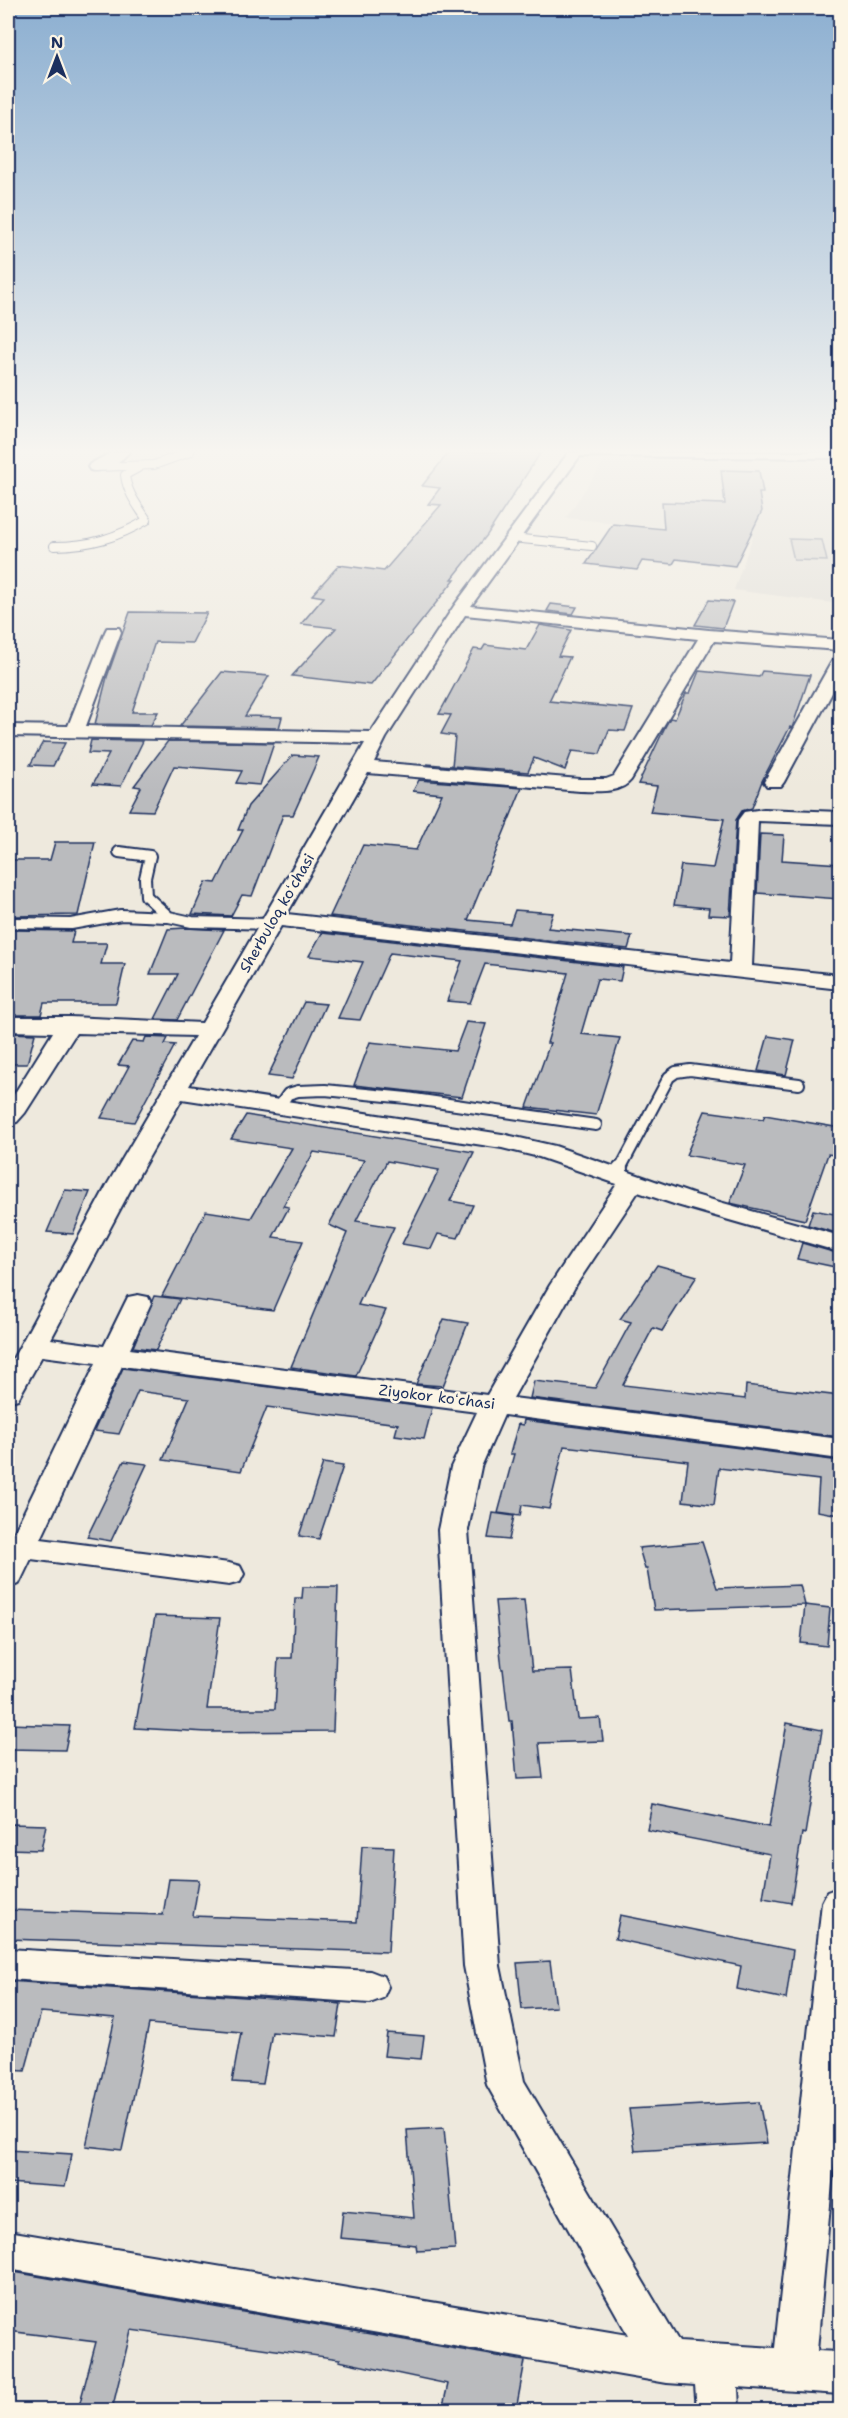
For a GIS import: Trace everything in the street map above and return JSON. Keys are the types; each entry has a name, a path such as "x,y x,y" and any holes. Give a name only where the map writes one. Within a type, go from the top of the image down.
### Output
{"street":[{"name":"Sherbuloq koʻchasi","path":"8,1393 174,1091 362,767 376,738 460,610 493,565"},
{"path":"460,610 709,635 840,645"},
{"path":"75,731 112,632"},
{"path":"362,767 580,785 608,785 621,780 632,758 663,713 709,635"},
{"path":"774,782 840,663"},
{"path":"8,730 376,738"},
{"path":"741,971 748,820 752,816 764,815 840,818"},
{"path":"272,921 840,982"},
{"path":"8,1024 70,1024 209,1030"},
{"path":"8,1116 17,1108 70,1024"},
{"path":"174,1091 502,1141 546,1151 759,1222 840,1244"},
{"path":"624,1178 495,1405 466,1467 453,1530 454,1581 482,1966 506,2085 667,2362"},
{"path":"8,1576 138,1303"},
{"name":"Ziyokor koʻchasi","path":"33,1346 840,1449"},
{"path":"20,1547 229,1574"},
{"path":"794,2370 840,1902"},
{"path":"8,1964 370,1987"},
{"path":"8,2250 667,2362 840,2373"},
{"path":"716,2365 718,2410"}],"lane":[{"path":"119,852 150,856 145,878 146,896 169,917"},
{"path":"15,923 71,924 121,915 169,917 192,922 272,921"},
{"path":"624,1178 669,1077 676,1072 690,1070 799,1084"},
{"path":"279,1107 288,1094 298,1090 325,1090 407,1098 596,1125"}],"shaded area":[{"path":"743,565 840,565 840,604 734,590"}],"building":[{"path":"339,565 384,571 389,565 463,565 452,579 455,579 371,685 292,676 336,628 301,624 324,597 312,595"},
{"path":"593,565 640,565 637,570"},
{"path":"709,600 733,602 723,628 695,625"},
{"path":"551,604 577,607 573,614 547,611"},
{"path":"130,612 207,613 192,643 155,642 132,712 158,712 151,725 95,724 107,677"},
{"path":"540,625 571,630 558,656 570,657 549,701 633,709 625,731 609,730 600,754 572,751 565,770 534,758 528,772 452,766 455,736 441,734 451,715 439,714 474,649 482,650 485,645 526,650"},
{"path":"699,671 759,677 762,671 810,675 792,728 790,727 762,781 752,808 742,811 736,820 730,916 708,915 709,908 674,905 681,865 713,868 724,819 650,812 657,786 638,784 665,727 670,718 675,719"},
{"path":"222,672 269,676 245,716 282,717 279,728 180,726"},
{"path":"91,740 143,741 121,786 93,784 109,754 88,753"},
{"path":"168,741 274,743 260,785 236,783 242,771 174,766 153,811 129,810 141,787 134,786"},
{"path":"43,742 65,743 53,766 30,765"},
{"path":"293,755 319,757 293,815 283,815 252,896 242,895 231,916 192,914 206,882 216,883 243,830 238,830 248,806"},
{"path":"419,780 522,788 468,920 510,924 515,910 553,913 548,928 632,936 628,949 330,916 363,845 416,850 442,794 413,791"},
{"path":"760,834 784,835 782,860 840,864 840,899 757,893"},
{"path":"55,842 95,842 78,915 15,916 9,919 8,926 8,860 50,860"},
{"path":"8,926 15,930 74,931 71,943 107,943 101,964 125,964 116,1003 44,1003 41,1015 8,1015"},
{"path":"168,929 224,930 177,1020 155,1019 178,974 150,974"},
{"path":"322,933 623,967 620,981 597,979 581,1034 620,1038 596,1115 527,1107 550,1043 547,1043 568,973 485,964 470,1003 447,1001 462,961 390,953 360,1020 338,1018 363,962 309,956"},
{"path":"304,1002 326,1004 292,1079 268,1076"},
{"path":"466,1022 486,1024 462,1097 354,1085 370,1042 455,1051"},
{"path":"8,1033 35,1034 27,1064 8,1064"},
{"path":"768,1036 795,1040 786,1075 758,1071"},
{"path":"146,1037 168,1038 165,1044 175,1045 134,1122 101,1118 129,1066 118,1065 132,1041 144,1042"},
{"path":"705,1111 763,1119 765,1115 840,1128 840,1156 828,1154 805,1220 730,1203 745,1165 686,1155"},
{"path":"246,1115 474,1152 450,1201 473,1205 458,1238 438,1234 431,1249 402,1244 439,1170 387,1161 356,1221 394,1227 358,1305 386,1310 356,1376 291,1367 347,1233 329,1225 364,1160 314,1152 283,1206 289,1207 273,1237 303,1241 273,1310 162,1296 206,1211 251,1218 292,1148 231,1139"},
{"path":"65,1190 90,1192 73,1234 47,1232"},
{"path":"813,1210 840,1215 840,1234 808,1225"},
{"path":"802,1243 840,1254 840,1268 797,1259"},
{"path":"657,1265 697,1276 662,1331 653,1328 623,1385 745,1399 746,1385 840,1396 840,1437 530,1398 534,1381 595,1388 631,1322 620,1319"},
{"path":"154,1296 180,1299 156,1350 133,1347"},
{"path":"444,1319 468,1323 443,1386 416,1384"},
{"path":"123,1368 432,1408 424,1439 395,1435 398,1424 267,1407 241,1471 163,1460 189,1398 138,1391 119,1434 94,1431"},
{"path":"524,1420 840,1461 840,1515 817,1511 819,1480 719,1468 714,1505 683,1501 688,1461 564,1446 549,1509 522,1505 520,1516 498,1513 514,1454 510,1454 518,1424 523,1425"},
{"path":"124,1461 147,1464 111,1541 87,1537"},
{"path":"323,1463 343,1466 319,1539 299,1536"},
{"path":"493,1513 514,1516 509,1540 488,1538"},
{"path":"702,1542 717,1588 800,1585 805,1605 654,1610 647,1569 645,1569 639,1548"},
{"path":"303,1587 338,1587 333,1731 207,1732 135,1728 155,1616 220,1618 207,1709 275,1709 278,1658 292,1658 295,1598 302,1598"},
{"path":"524,1600 532,1671 572,1670 578,1719 600,1718 603,1741 539,1743 543,1778 517,1779 512,1721 509,1721 495,1601"},
{"path":"805,1605 830,1608 827,1646 801,1643"},
{"path":"787,1723 822,1730 791,1903 763,1898 770,1854 647,1830 652,1804 769,1827"},
{"path":"8,1724 70,1726 65,1750 8,1749"},
{"path":"11,1824 46,1825 41,1850 8,1849"},
{"path":"362,1846 394,1847 388,1952 8,1939 8,1910 163,1915 169,1879 199,1880 193,1916 357,1922"},
{"path":"620,1915 793,1950 786,1999 737,1989 741,1966 615,1939"},
{"path":"550,1961 556,2007 522,2009 517,1963"},
{"path":"8,1981 341,2004 336,2037 272,2032 263,2084 232,2082 241,2032 149,2024 122,2150 86,2146 115,2018 41,2012 25,2071 8,2070"},
{"path":"387,2033 424,2036 421,2059 384,2056"},
{"path":"759,2102 767,2143 635,2151 629,2109"},
{"path":"444,2128 455,2249 417,2251 416,2245 340,2238 343,2211 414,2218 407,2130"},
{"path":"8,2150 72,2154 65,2187 8,2183"},
{"path":"8,2271 525,2361 516,2410 442,2410 448,2384 339,2361 340,2359 131,2330 112,2410 78,2410 96,2342 8,2331"}]}
